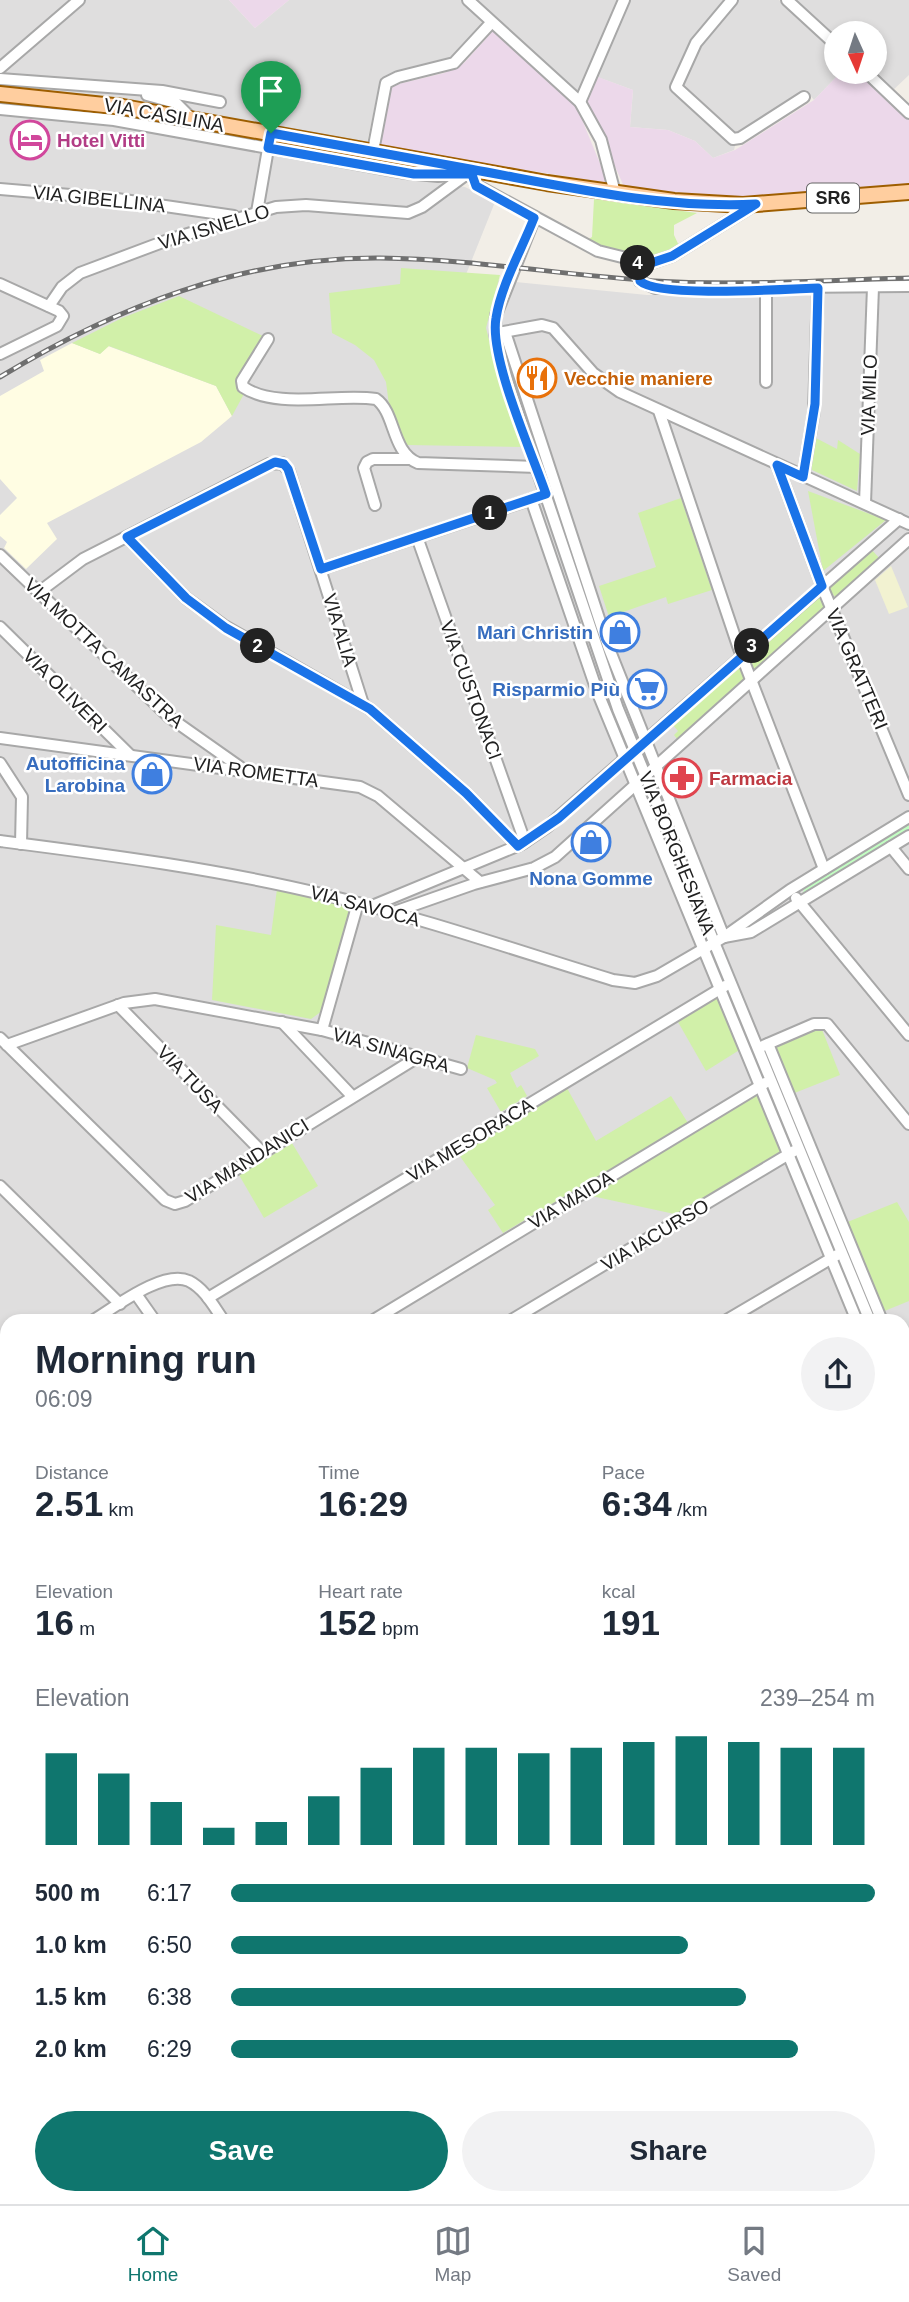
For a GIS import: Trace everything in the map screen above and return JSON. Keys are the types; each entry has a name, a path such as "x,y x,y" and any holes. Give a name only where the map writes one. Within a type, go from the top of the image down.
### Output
{"main road":[{"name":"VIA CASILINA","path":"0,94 103,104 192,119 270,140 373,151 470,172 702,204 756,204 909,192"}],"street":[{"path":"0,68 79,0"},
{"path":"468,0 580,102 600,140 615,193"},
{"path":"580,102 624,0"},
{"path":"732,0 696,43 676,87 733,139 740,138 804,97"},
{"path":"787,0 824,34"},
{"path":"373,151 386,83 398,76 443,67 457,61 491,23"},
{"path":"0,79 162,91 220,102"},
{"path":"879,84 909,113"},
{"path":"118,89 176,103 192,119"},
{"name":"VIA CASILINA","path":"0,109 101,118 270,140 414,174 470,172"},
{"path":"257,212 270,140"},
{"path":"470,172 476,186 534,218 603,254 638,261 654,262 672,256 756,204"},
{"name":"VIA ISNELLO","path":"49,306 62,286 80,273 239,217 302,205 408,213 422,207 455,180 470,172"},
{"name":"VIA GIBELLINA","path":"0,188 97,197 239,217"},
{"name":"VIA BORGHESIANA","path":"534,218 499,306 505,375 603,667 714,942"},
{"path":"638,261 638,277 652,288 909,286"},
{"path":"0,284 62,313 62,320 57,326 0,354"},
{"name":"VIA MILO","path":"865,503 873,287"},
{"path":"803,477 815,404 818,288"},
{"path":"766,289 766,382"},
{"path":"372,906 522,844 559,818 741,655 822,586 904,522 620,392 598,377 553,328 542,325 500,333"},
{"name":"VIA BORGHESIANA","path":"500,333 542,438 608,646 656,768 714,942 725,986 837,1255 866,1314"},
{"path":"268,340 243,377 243,387 258,395 289,398 376,399 382,405 392,430 410,459"},
{"path":"505,375 517,370"},
{"path":"659,411 741,655 753,680 824,869"},
{"path":"375,505 365,470 367,462 374,458 410,459 425,464 537,467"},
{"name":"VIA ALIA","path":"39,592 70,567 272,463 282,463 288,469 363,704"},
{"name":"VIA GRATTERI","path":"777,465 822,586 909,795"},
{"path":"321,569 546,494"},
{"name":"VIA BORGHESIANA","path":"531,499 593,680 625,760 714,942"},
{"path":"127,537 186,598 226,628 363,704 411,743 522,844"},
{"name":"VIA CUSTONACI","path":"417,537 522,844"},
{"path":"394,912 480,882 534,868 552,859 656,768 831,606 909,539"},
{"name":"VIA MOTTA CAMASTRA","path":"0,555 169,717 246,771"},
{"name":"VIA OLIVERI","path":"0,627 130,755"},
{"name":"VIA ROMETTA","path":"0,738 365,789 379,796 480,882"},
{"path":"0,763 22,796 21,844"},
{"path":"714,942 790,890 909,817"},
{"path":"714,942 748,934 909,836"},
{"name":"VIA SAVOCA","path":"0,841 209,871 372,906 625,982 653,978 714,942"},
{"path":"891,847 909,869"},
{"path":"790,890 909,1035"},
{"path":"321,1030 358,903"},
{"name":"VIA BORGHESIANA","path":"725,986 763,1046 879,1314"},
{"name":"VIA MESORACA","path":"208,1298 725,986"},
{"name":"VIA SINAGRA","path":"4,1042 139,999 169,1000 321,1030 461,1069"},
{"name":"VIA TUSA","path":"118,1005 262,1153"},
{"path":"282,1022 352,1096"},
{"path":"763,1046 814,1024 827,1024 909,1124"},
{"name":"VIA MANDANICI","path":"4,1042 170,1203 185,1202 418,1056"},
{"name":"VIA BORGHESIANA","path":"763,1046 766,1083"},
{"name":"VIA MAIDA","path":"384,1314 766,1083"},
{"name":"VIA IACURSO","path":"522,1314 794,1151"},
{"path":"0,1186 120,1304"},
{"path":"737,1314 837,1255"},
{"name":"VIA BORGHESIANA","path":"837,1255 855,1314"},
{"path":"104,1314 159,1282 175,1278 188,1281 208,1298 219,1314"},
{"path":"136,1294 150,1314"}],"shaded area":[{"path":"0,0 73,0 0,62"},
{"path":"85,0 229,0 255,28 289,0 461,0 484,25 453,58 381,78 367,143 135,102 0,85 0,72"},
{"path":"229,0 289,0 255,28"},
{"path":"474,0 779,0 824,40 824,84 829,84 814,100 806,90 738,133 734,150 713,158 695,141 668,130 630,127 633,90 589,74 579,94"},
{"path":"794,0 909,0 909,75 892,91 884,84 887,84 887,21 824,21 824,28"},
{"path":"493,31 576,105 608,183 379,147 390,86 444,73 464,63"},
{"path":"598,77 633,90 630,127 668,130 695,141 713,158 735,150 814,100 829,84 872,84 909,119 909,185 747,197 625,189 587,103"},
{"path":"0,114 107,124 465,187 495,202 465,277 647,295 909,292 909,1314 0,1314"},
{"path":"72,343 100,354 108,346 216,386 232,416 201,442 47,523 57,539 26,569 4,548 7,542 0,536 0,515 17,498 0,479 0,396 44,371 40,360"}],"green space":[{"path":"594,199 697,213 674,225 674,235 680,248 655,256 633,257 587,240 592,237"},
{"path":"401,268 500,275 486,328 497,371 524,447 407,445 391,420 386,382 374,360 355,345 332,333 329,293 400,284"},
{"path":"179,296 265,337 239,382 245,392 232,416 216,386 109,346 100,354 72,343 122,318"},
{"path":"814,437 837,449 838,440 860,454 857,491 812,470 810,465"},
{"path":"808,491 886,520 823,571"},
{"path":"681,498 712,590 668,604 666,597 609,617 599,586 656,567 638,513"},
{"path":"871,549 880,559 836,598 827,587"},
{"path":"891,566 908,607 889,614 875,580"},
{"path":"818,595 825,608 754,675 746,659"},
{"path":"739,667 745,680 678,740 674,735 678,731 673,725"},
{"path":"909,821 909,831 802,894 806,886"},
{"path":"277,889 346,903 350,907 322,1011 311,1019 212,1000 216,925 271,935"},
{"path":"719,997 741,1049 706,1071 678,1022"},
{"path":"821,1027 840,1075 792,1094 773,1046"},
{"path":"476,1035 535,1049 539,1056 510,1073 517,1088 521,1085 527,1096 501,1112 487,1088 497,1083 495,1080 467,1068"},
{"path":"567,1088 596,1141 671,1096 688,1123 503,1233 488,1210 495,1205 459,1155"},
{"path":"759,1090 782,1153 679,1215 587,1195"},
{"path":"292,1143 318,1186 264,1218 239,1175"},
{"path":"897,1202 909,1222 909,1301 882,1312 845,1223"}],"railway":[{"path":"0,377 89,329 182,291 279,266 329,260 380,258 448,261 686,282 750,283 909,278"}],"place":[{"name":"Hotel Vitti","path":"30,140"},
{"name":"Vecchie maniere","path":"537,378"},
{"name":"Marì Christin","path":"620,632"},
{"name":"Risparmio Più","path":"647,689"},
{"name":"Autofficina Larobina","path":"152,774"},
{"name":"Farmacia","path":"682,778"},
{"name":"Nona Gomme","path":"591,842"}],"route":[{"path":"271,133 268,148 398,172 438,176 470,174 470,169 650,199 702,204 756,204 748,212 683,251 654,262 638,261 640,281 652,288 679,290 818,288 815,404 803,477 777,465 822,586 559,818 518,846 466,793 370,709 226,628 186,598 127,537 275,462 284,464 288,469 321,569 546,494 508,383 495,329 499,306 534,218 476,186 472,181 470,169 271,133"}]}
